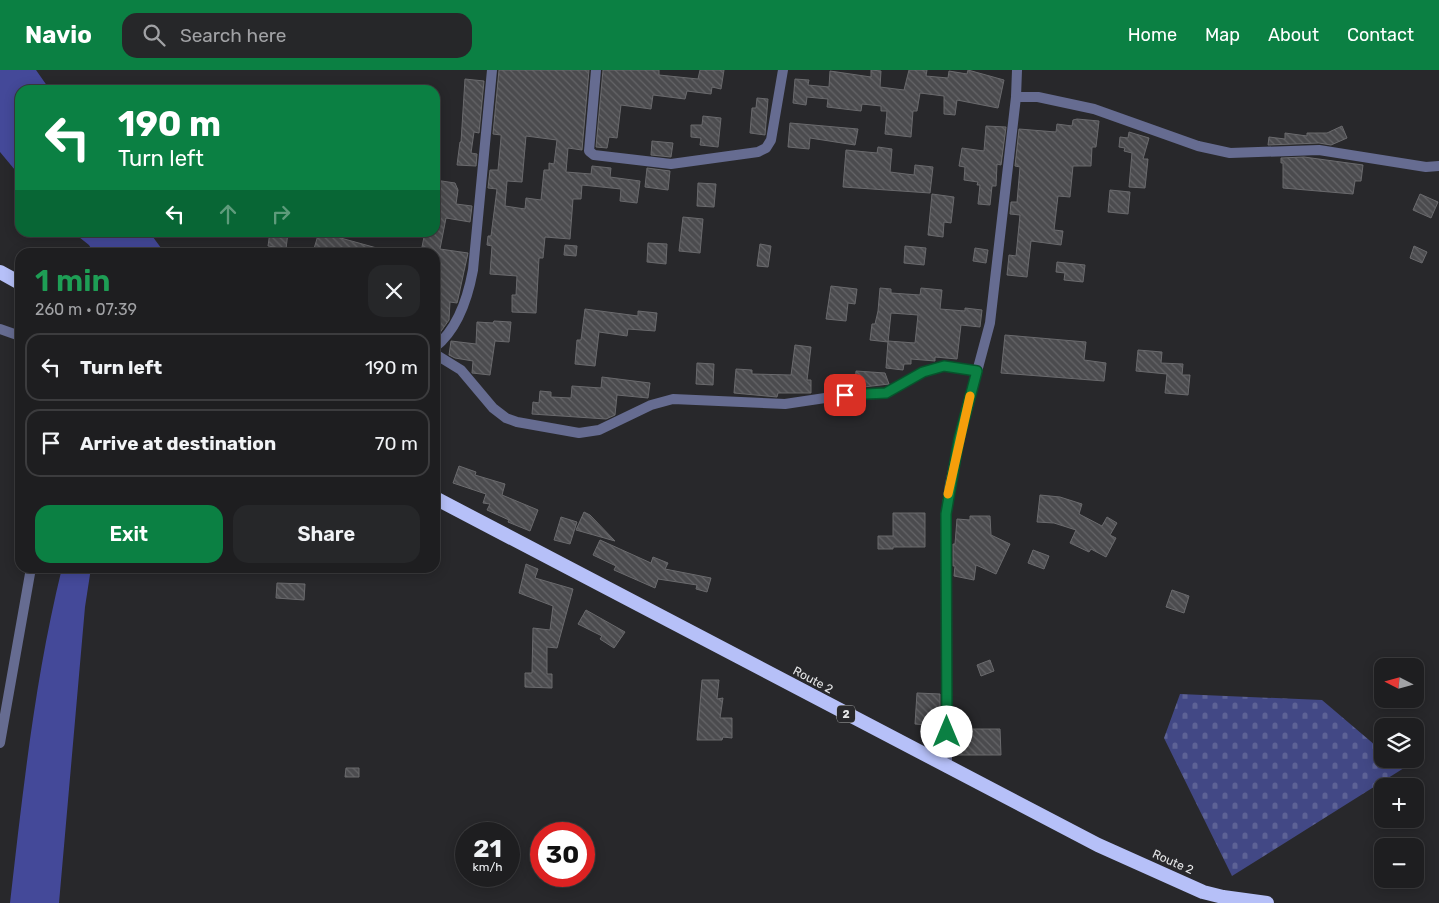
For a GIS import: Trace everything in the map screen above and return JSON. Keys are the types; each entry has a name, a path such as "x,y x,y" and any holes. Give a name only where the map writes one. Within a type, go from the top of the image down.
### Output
{"highway":[{"path":"0,272 15,280"},
{"name":"Route 2","path":"440,501 1098,846 1223,900 1267,903"}],"street":[{"path":"440,342 453,325 469,292 473,270 492,70"},
{"path":"596,70 589,151 594,155 671,164 758,152 766,148 771,140 784,70"},
{"path":"947,768 946,514 950,484 990,323 1016,97 1014,71"},
{"path":"1016,97 1038,97 1094,109 1198,146 1230,153 1318,150 1426,167 1439,166"},
{"path":"0,329 15,334"},
{"path":"440,357 461,370 493,408 506,418 517,422 580,433 599,430 651,405 673,399 785,404 845,395 886,393 923,372 944,366 977,371"},
{"path":"0,743 30,573"}],"green space":[{"path":"1180,694 1322,700 1374,744 1374,768 1404,768 1388,778 1374,778 1374,787 1232,876 1164,738"}],"shaded area":[{"path":"0,70 36,70 46,85 15,85 15,170 0,152"},
{"path":"79,237 153,237 161,248 91,248"},
{"path":"61,573 90,573 85,607 59,903 10,903 37,693"}],"building":[{"path":"499,70 589,70 582,150 568,148 566,172 591,174 592,166 611,168 610,177 640,181 637,203 620,201 621,189 582,185 581,199 573,199 570,239 545,237 543,258 539,258 536,313 512,312 512,295 516,295 517,276 490,274 492,246 487,245 488,236 491,236 497,189 488,188 490,170 498,170 501,138 501,135 493,134","holes":["526,136 557,140 554,164 549,163 549,170 544,170 541,200 526,198 525,209 505,206 507,181 522,182"]},
{"path":"603,70 659,70 659,75 698,79 700,70 724,70 721,89 712,87 711,94 687,91 685,99 653,95 651,109 621,105 617,138 609,137 607,148 596,147"},
{"path":"871,70 881,71 880,87 904,90 909,70 927,70 926,76 948,78 949,71 967,74 968,70 1004,80 998,108 957,100 955,115 944,114 944,96 920,93 917,111 913,111 911,137 885,134 887,111 881,111 881,106 862,104 861,111 827,107 828,99 807,97 806,105 793,103 795,79 809,80 808,85 829,87 830,71 871,77"},
{"path":"465,79 484,81 479,133 474,132 471,153 477,154 476,166 457,165 461,142"},
{"path":"757,98 768,99 765,135 750,133 752,108 756,108"},
{"path":"703,116 721,118 718,147 700,145 701,138 691,137 691,125 702,125"},
{"path":"1073,120 1099,121 1096,147 1092,147 1091,166 1073,166 1070,197 1058,196 1054,230 1063,231 1061,245 1031,241 1027,277 1007,275 1009,255 1016,256 1020,215 1010,214 1011,202 1017,202 1020,167 1015,166 1019,129 1056,132 1057,124 1072,126"},
{"path":"790,123 858,129 855,145 810,138 809,149 788,147"},
{"path":"986,126 1006,127 1001,165 997,164 996,186 992,186 990,205 978,204 980,185 977,185 978,182 964,180 965,167 959,166 962,148 984,151"},
{"path":"1342,126 1347,138 1331,145 1319,143 1268,145 1269,137 1285,139 1285,133 1307,136 1307,133 1327,133"},
{"path":"1129,132 1149,138 1143,159 1148,159 1145,188 1129,187 1132,153 1124,151 1125,148 1119,147 1120,137 1128,138"},
{"path":"652,141 673,143 671,157 651,155"},
{"path":"878,147 892,149 890,172 914,175 915,165 933,167 930,193 843,187 846,150 877,153"},
{"path":"1304,157 1363,165 1361,181 1355,181 1353,194 1283,188 1283,163 1281,163 1281,158"},
{"path":"647,168 670,171 668,190 645,187"},
{"path":"440,181 455,183 458,190 456,204 472,206 470,222 446,218 440,249 422,248 424,237 440,237"},
{"path":"698,183 716,184 714,207 697,206"},
{"path":"1110,190 1130,192 1128,214 1108,212"},
{"path":"932,194 954,197 951,223 944,222 943,237 928,235"},
{"path":"1420,194 1438,202 1431,218 1413,210"},
{"path":"683,217 703,219 700,253 679,251"},
{"path":"269,237 287,237 286,248 268,246"},
{"path":"318,237 337,237 377,248 314,248"},
{"path":"648,243 667,244 666,264 647,262"},
{"path":"760,244 771,246 768,267 757,266"},
{"path":"565,245 577,246 576,256 564,255"},
{"path":"905,246 926,248 924,265 904,263"},
{"path":"1414,246 1427,252 1422,263 1410,258"},
{"path":"975,248 988,250 986,263 973,261"},
{"path":"440,249 468,253 457,303 450,302 449,320 440,333"},
{"path":"1057,262 1085,265 1083,282 1064,280 1065,273 1056,272"},
{"path":"831,286 857,289 855,304 848,303 846,321 826,319"},
{"path":"880,288 891,289 891,293 920,295 921,288 942,290 940,309 965,311 965,308 982,310 980,327 961,325 957,359 935,357 935,361 911,359 911,364 904,364 903,370 886,368 888,342 870,340 872,324 875,324 878,311","holes":["891,313 918,315 915,343 888,341"]},
{"path":"585,309 638,316 638,311 657,313 655,331 628,329 627,336 599,332 595,366 575,364 577,340 581,340"},
{"path":"494,321 511,322 509,342 495,341 490,375 472,373 473,361 449,355 451,341 476,344 477,322 493,323"},
{"path":"1005,335 1086,342 1084,360 1106,363 1104,381 1001,373"},
{"path":"795,345 811,347 807,380 811,380 811,393 778,393 777,397 734,393 736,369 752,370 752,374 791,375"},
{"path":"1138,350 1162,352 1161,363 1183,364 1182,375 1190,375 1188,395 1165,393 1167,374 1136,371"},
{"path":"697,363 714,364 713,385 696,384"},
{"path":"856,371 885,373 889,384 855,388"},
{"path":"602,377 650,383 648,398 617,395 615,415 606,419 532,414 533,402 539,403 540,391 551,392 551,397 571,398 572,386 601,388"},
{"path":"459,466 476,472 475,475 505,484 502,495 538,510 530,531 508,522 509,520 487,510 490,504 483,503 486,494 453,483"},
{"path":"1040,495 1060,497 1082,504 1079,514 1102,526 1107,517 1117,523 1110,535 1116,538 1106,557 1091,549 1089,552 1070,543 1076,530 1054,523 1037,522"},
{"path":"584,512 590,515 615,541 576,530"},
{"path":"893,513 925,513 925,547 878,549 878,536 893,536"},
{"path":"970,516 990,516 991,535 1010,544 996,574 976,565 974,580 954,576 955,566 953,566 953,544 955,544 957,519 970,520"},
{"path":"561,517 577,522 570,544 554,540"},
{"path":"600,540 651,563 653,557 668,563 665,569 711,578 707,592 696,589 697,585 658,579 655,588 614,570 616,566 593,555"},
{"path":"1033,550 1049,556 1044,569 1028,563"},
{"path":"526,564 538,569 535,578 573,589 557,648 547,647 547,674 552,674 552,688 525,687 525,673 532,673 533,628 550,630 553,606 519,593"},
{"path":"277,583 305,584 304,600 276,598"},
{"path":"1172,590 1189,596 1184,613 1166,607"},
{"path":"586,610 625,632 614,648 600,639 602,636 578,624"},
{"path":"990,660 994,671 981,676 977,665"},
{"path":"702,680 719,680 717,699 723,698 720,718 732,718 732,738 723,737 722,740 697,740"},
{"path":"917,693 940,694 940,726 915,724"},
{"path":"956,729 1000,729 1001,755 956,755"},
{"path":"346,768 359,768 359,777 345,777"}],"slow traffic":[{"path":"948,494 970,396"}],"route":[{"path":"845,395 877,395 886,393 898,388 923,372 944,366 977,371 959,439 946,514 947,732"}]}
